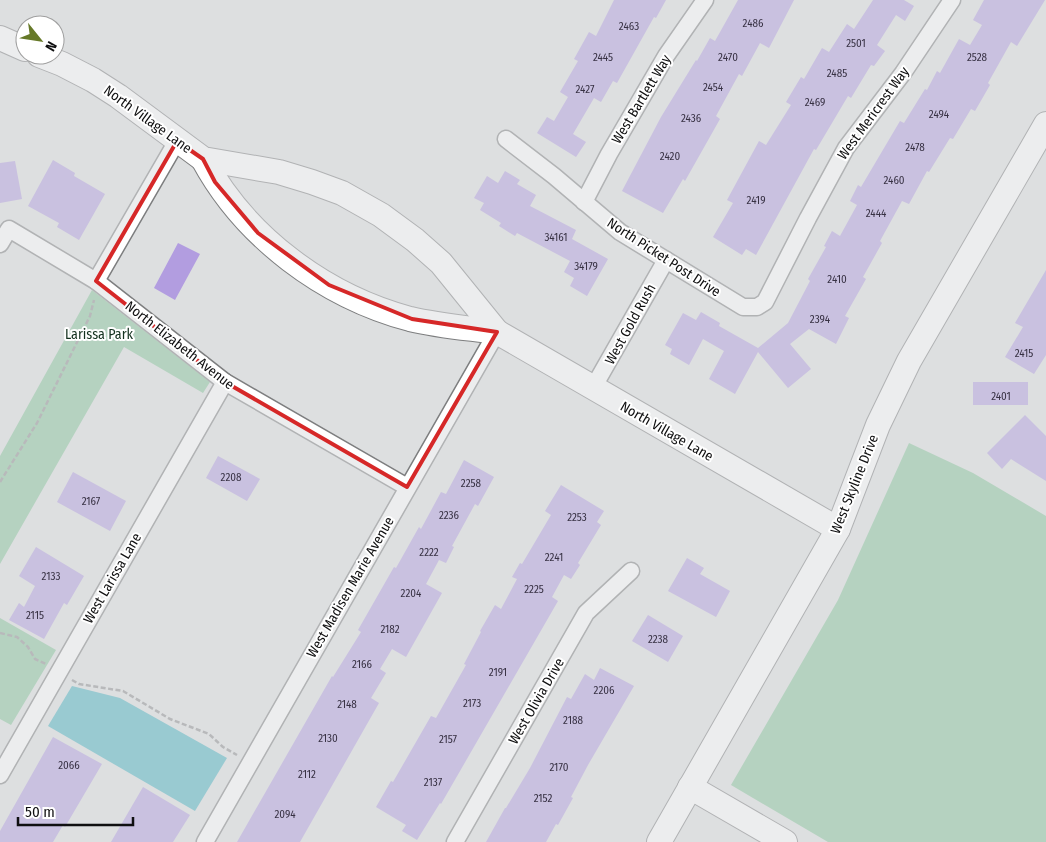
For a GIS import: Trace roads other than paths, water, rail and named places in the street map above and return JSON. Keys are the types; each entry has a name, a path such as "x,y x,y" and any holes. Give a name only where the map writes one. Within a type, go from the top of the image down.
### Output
{"street":[{"name":"West Bartlett Way","path":"584,202 608,154 666,56 705,0"},
{"name":"West Mericrest Way","path":"757,307 766,302 846,148 903,73 952,0"},
{"path":"0,38 15,45"},
{"name":"North Village Lane","path":"64,65 94,80 138,110 203,159 279,172 312,182 342,193 381,215 415,240 440,264 497,332 838,529"},
{"name":"West Skyline Drive","path":"659,842 838,529 891,396 909,361 1046,124"},
{"name":"North Picket Post Drive","path":"506,139 554,176 620,232 743,307 757,307"},
{"path":"97,288 177,141"},
{"name":"North Village Lane","path":"203,159 216,182 249,223 282,253 329,285 375,306 412,319 452,327 497,332"},
{"name":"North Elizabeth Avenue","path":"0,244 9,229 97,288 225,382 407,487"},
{"name":"West Gold Rush","path":"593,388 666,260"},
{"name":"West Madisen Marie Avenue","path":"205,842 497,332"},
{"name":"West Larissa Lane","path":"0,775 225,382"},
{"name":"West Olivia Drive","path":"455,842 586,613 630,571"},
{"path":"690,788 785,842"}],"water":[{"path":"72,686 120,698 227,758 195,811 48,726"}],"park label":[{"name":"Larissa Park","path":"99,334"}]}
